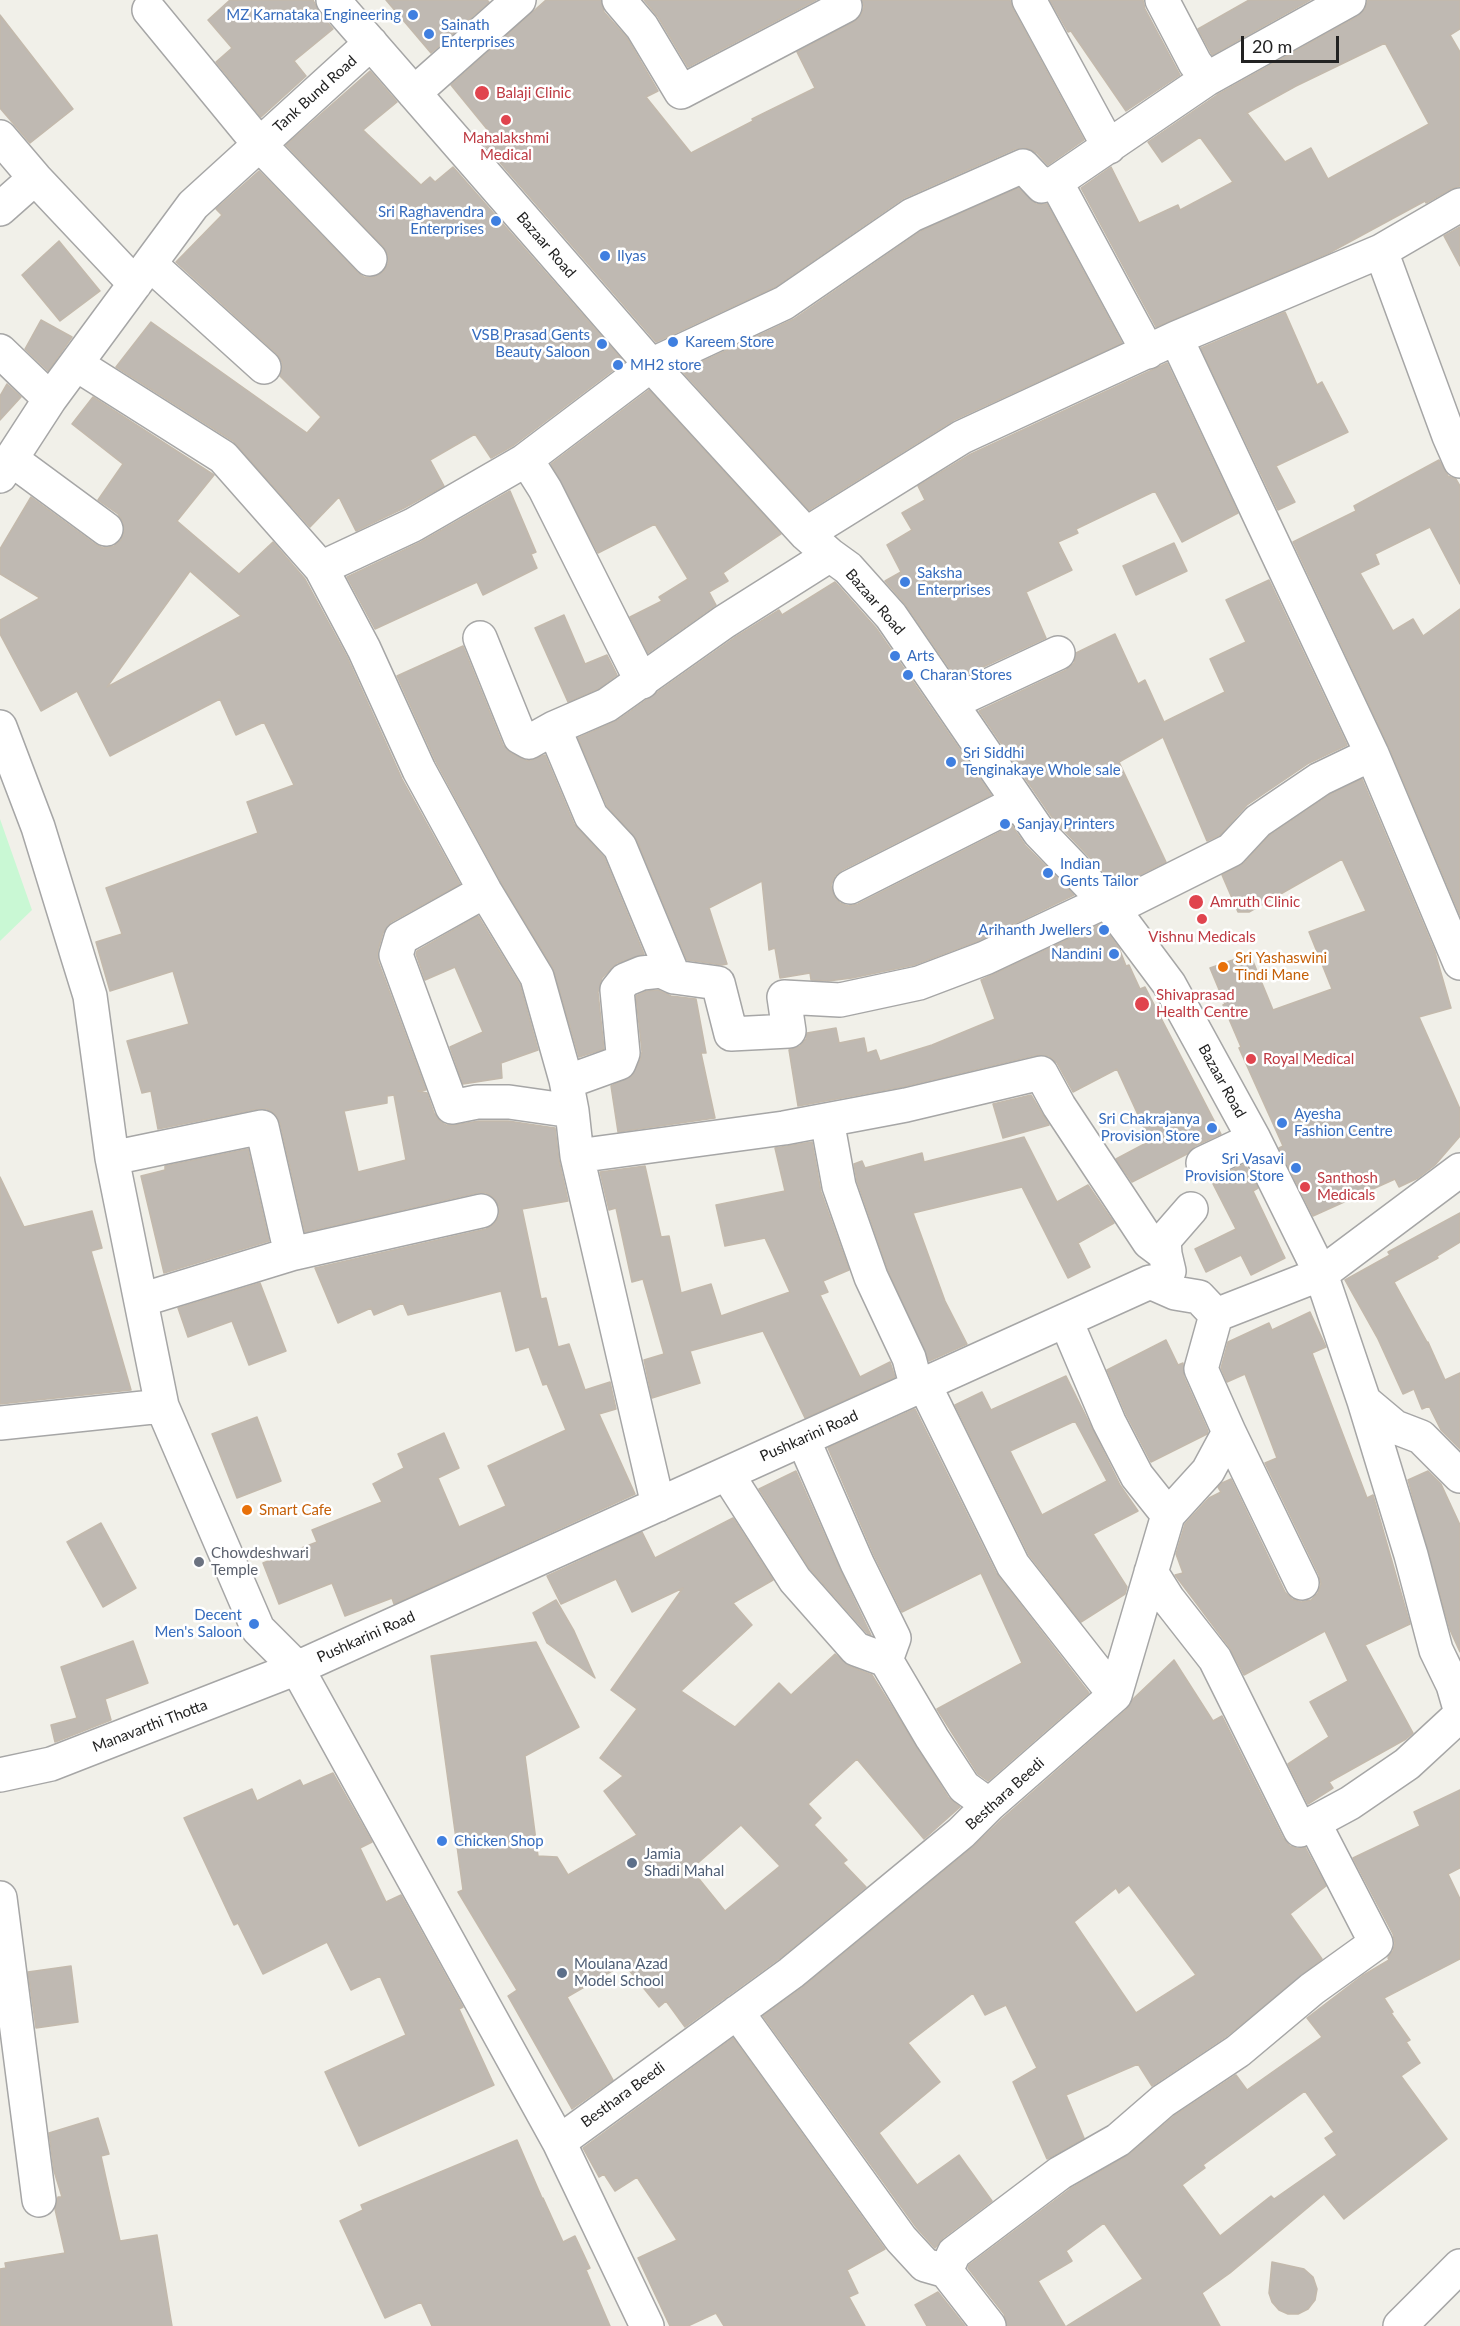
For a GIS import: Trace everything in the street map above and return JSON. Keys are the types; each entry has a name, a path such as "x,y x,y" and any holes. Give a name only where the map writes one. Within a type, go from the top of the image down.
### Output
{"street":[{"name":"Bazaar Road","path":"333,0 651,365 806,534 848,568 891,616 1039,832 1108,906 1169,984 1254,1138 1322,1274 1411,1555 1436,1650 1453,1685 1460,1709"},
{"path":"414,93 519,0"},
{"path":"619,0 642,27 681,92 849,2"},
{"path":"1029,0 1109,147"},
{"path":"1162,0 1195,63 1207,80"},
{"path":"321,568 413,525 524,461 651,365 784,303 912,215 1023,166 1042,186 1056,182 1207,80 1349,0"},
{"path":"149,10 260,145 370,259"},
{"name":"Tank Bund Road","path":"6,467 50,399 194,205 371,44"},
{"path":"0,137 35,178 142,274 264,367"},
{"path":"0,209 35,178"},
{"path":"1056,182 1162,345 1372,754 1460,963"},
{"path":"806,534 962,437 1162,345 1381,251 1460,205"},
{"path":"1381,251 1460,461"},
{"path":"0,351 50,399"},
{"path":"76,364 223,457 321,568 364,650 419,770 485,891 537,977 569,1095 577,1156 658,1505"},
{"path":"524,461 533,470 545,489 642,682"},
{"path":"6,467 106,529"},
{"path":"480,638 520,737 529,742 554,728 607,705 724,622 830,555"},
{"path":"951,703 1058,653"},
{"path":"0,727 38,827 90,996 112,1158 162,1406 258,1629 297,1668 559,2142 647,2326"},
{"path":"554,728 591,816 620,847 674,977"},
{"path":"569,1095 572,1080 619,1063 623,1053 617,990 626,980 642,973 661,971 674,977 718,983 732,1034 789,1031 783,997 840,1000 919,982 985,958 1232,850 1258,820 1320,779 1372,754"},
{"path":"850,886 1018,802"},
{"path":"485,891 400,938 396,955 452,1107 477,1102 509,1102 569,1095"},
{"path":"577,1156 784,1128 906,1105 1041,1073 1059,1106 1149,1242 1165,1254"},
{"path":"827,1120 839,1186 871,1277 921,1386 1013,1565 1115,1695"},
{"path":"112,1158 261,1127 291,1254"},
{"path":"1203,1163 1254,1138"},
{"path":"1302,1582 1201,1369 1216,1314 1322,1274 1460,1170"},
{"path":"1174,1293 1164,1240 1191,1209"},
{"path":"141,1300 291,1254 481,1211"},
{"name":"Pushkarini Road","path":"297,1668 1150,1282 1174,1293 1198,1298 1216,1314"},
{"path":"1066,1321 1109,1422 1137,1476 1168,1515"},
{"path":"1364,1401 1395,1427 1421,1437 1460,1476"},
{"path":"0,1423 162,1406"},
{"path":"1115,1695 1168,1515 1208,1471 1229,1432"},
{"path":"803,1439 857,1563 894,1638 886,1660"},
{"path":"727,1474 795,1580 856,1649 886,1660 964,1787 989,1805"},
{"path":"1151,1572 1168,1599 1215,1659 1300,1830 1350,1803 1407,1764 1460,1714"},
{"name":"Manavarthi Thotta","path":"0,1775 51,1764 297,1668"},
{"name":"Besthara Beedi","path":"559,2142 791,1973 961,1833 989,1805 1115,1695"},
{"path":"946,2271 954,2253 1060,2173 1118,2139 1163,2101 1238,2051 1312,1989 1376,1942 1314,1823"},
{"path":"0,1898 39,2200"},
{"path":"737,2012 901,2239 925,2265 946,2271 989,2326"},
{"path":"1400,2326 1460,2266"}],"green space":[{"path":"0,819 32,910 0,941"}],"building":[{"path":"230,0 313,0 319,12 333,29 294,61 306,76 261,117 216,62 232,48 208,20"},
{"path":"386,0 487,0 489,2 431,53"},
{"path":"546,0 601,0 604,12 627,38 658,91 646,97 691,153 815,88 797,52 854,22 861,15 864,7 862,0 1010,0 1084,140 1048,165 1037,153 1027,148 1015,149 904,198 775,287 656,342 482,142 491,134 451,85"},
{"path":"644,0 816,0 688,67 658,17"},
{"path":"1050,0 1143,0 1145,9 1180,75 1126,111 1071,31 1068,32"},
{"path":"1249,0 1310,0 1212,55 1198,29"},
{"path":"1368,0 1460,0 1460,29 1450,35 1460,52 1460,186 1426,203 1425,201 1329,253 1156,327 1081,188 1111,167 1139,223 1178,205 1180,210 1233,182 1200,137 1162,162 1148,142 1217,95 1358,16 1365,9","holes":["1385,43 1429,124 1328,179 1311,148 1285,162 1247,113 1296,86"]},
{"path":"0,15 73,109 30,143 0,108"},
{"path":"370,71 397,102 363,130 421,185 430,177 435,182 453,167 624,362 514,445 491,458 475,434 430,460 444,486 356,531 339,497 310,527 233,441 116,367 151,322 307,433 321,417 280,376 282,362 277,354 176,262 222,215 216,209 259,171 357,272 364,277 374,277 383,272 388,264 388,255 383,246 286,145"},
{"path":"1018,188 1036,204 1047,204 1122,343 954,420 809,510 682,371 794,319 921,231"},
{"path":"1460,227 1460,266 1444,236"},
{"path":"59,241 100,291 60,321 22,275"},
{"path":"1285,312 1317,385 1322,382 1348,432 1276,466 1295,502 1278,510 1201,348"},
{"path":"41,320 72,337 48,371 25,349"},
{"path":"1167,363 1238,513 1182,542 1155,491 1076,529 1078,533 1058,542 1072,570 1026,592 1046,638 957,679 906,605 885,581 901,572 887,545 912,530 902,513 925,500 918,486 971,454"},
{"path":"7,384 21,397 0,420 0,396"},
{"path":"649,390 781,534 723,573 728,581 709,592 716,605 648,653 630,617 662,601 659,597 688,579 655,524 598,553 551,464"},
{"path":"93,397 214,475 177,521 239,574 273,542 305,579 347,657 402,779 460,884 391,922 383,933 378,950 378,961 426,1090 418,1091 427,1093 434,1113 446,1125 479,1121 508,1121 555,1128 568,1201 522,1209 541,1299 546,1298 558,1347 569,1344 585,1390 610,1382 616,1409 599,1414 635,1494 394,1604 392,1598 345,1616 332,1583 279,1604 263,1563 317,1542 312,1530 382,1502 373,1484 404,1468 398,1454 444,1433 459,1468 438,1478 459,1527 506,1506 488,1466 566,1430 547,1384 543,1385 529,1347 516,1351 501,1291 408,1315 403,1303 374,1315 371,1308 338,1323 315,1268 486,1229 494,1224 499,1216 499,1206 494,1198 486,1193 477,1193 305,1232 280,1123 275,1114 267,1109 258,1109 158,1129 151,1091 142,1093 127,1041 189,1024 173,971 110,991 96,942 122,934 106,888 258,833 247,802 294,785 264,722 236,735 220,699 110,756 77,691 41,711 0,634 0,620 40,598 0,574 0,549 31,497 103,548 114,546 121,540 124,532 123,522 118,514 98,500 123,464 72,424","holes":["190,571 241,616 107,687","394,1095 406,1160 358,1172 344,1111 387,1103 387,1096"]},
{"path":"1439,460 1448,476 1456,479 1460,486 1460,584 1430,527 1375,554 1379,564 1360,573 1393,631 1413,619 1423,636 1460,609 1460,915 1389,747 1293,542 1356,511 1354,506"},
{"path":"510,491 536,552 531,554 537,568 483,595 477,582 375,629 347,577 421,542"},
{"path":"1174,543 1187,571 1136,595 1123,566"},
{"path":"1269,580 1347,745 1309,763 1247,805 1220,835 1207,841 1163,737 1119,762 1166,862 1117,886 1054,820 979,711 1066,670 1074,663 1076,653 1115,634 1138,684 1145,680 1164,722 1225,692 1210,659 1246,642 1226,600"},
{"path":"835,582 876,628 991,795 842,870 835,876 831,885 834,896 840,903 848,906 858,904 1012,826 1025,845 1074,895 978,941 914,965 828,981 811,980 810,973 780,978 775,948 769,950 762,881 709,908 727,964 687,960 637,840 607,806 578,738 618,720 734,638 779,610 782,615"},
{"path":"564,615 585,664 607,655 617,675 598,689 568,702 535,628"},
{"path":"463,646 503,745 511,753 528,761 545,755 574,824 604,857 644,954 617,963 602,978 598,992 604,1049 579,1057 553,968 501,882 436,762 397,676"},
{"path":"1362,779 1435,952 1451,1008 1419,1017 1460,1109 1460,1136 1435,1165 1418,1178 1399,1187 1395,1179 1313,1216 1279,1148 1283,1146 1239,1048 1241,1047 1210,968 1250,954 1273,1010 1332,989 1309,932 1366,911 1342,859 1249,912 1238,912 1222,875 1244,863 1270,835 1329,795"},
{"path":"478,916 520,985 538,1050 501,1063 502,1078 463,1084 450,1047 483,1032 455,967 425,980 416,954 417,951"},
{"path":"1101,924 1119,948 1126,966 1129,965 1140,989 1145,987 1221,1134 1132,1182 1116,1159 1150,1141 1117,1069 1073,1092 1057,1063 1049,1056 1037,1055 902,1087 798,1106 789,1050 800,1046 806,1039 807,1033 836,1028 839,1043 864,1038 867,1053 876,1050 880,1061 932,1045 995,1019 981,980"},
{"path":"658,990 671,996 696,999 706,1053 701,1053 715,1118 618,1132 611,1086 632,1076 642,1052 636,996 647,991"},
{"path":"1031,1095 1049,1125 1003,1138 993,1104"},
{"path":"1024,1137 1057,1202 1088,1185 1114,1223 1078,1243 1090,1267 1068,1278 1022,1187 913,1213 945,1301 967,1344 929,1361 888,1270 857,1181 854,1164 862,1161 865,1168 922,1153 924,1162"},
{"path":"812,1142 821,1192 849,1270 823,1281 828,1292 820,1295 860,1377 890,1362 895,1377 805,1418 763,1331 690,1351 700,1383 652,1398 644,1360 664,1354 643,1279 632,1282 616,1208 609,1210 600,1172 645,1166 661,1237 669,1236 681,1293 711,1284 721,1316 790,1292 765,1238 725,1246 716,1205 785,1191 775,1148"},
{"path":"248,1149 269,1241 164,1273 141,1176 165,1170 165,1166"},
{"path":"1245,1164 1258,1188 1253,1191 1285,1258 1251,1275 1241,1255 1206,1272 1195,1249 1236,1229 1211,1180"},
{"path":"0,1177 24,1227 92,1211 102,1248 91,1251 131,1390 0,1404"},
{"path":"1460,1213 1460,1242 1437,1256 1438,1258 1394,1282 1428,1342 1445,1380 1460,1373 1460,1449 1441,1430 1429,1406 1422,1409 1414,1389 1403,1394 1378,1339 1345,1280 1390,1255 1388,1252"},
{"path":"260,1283 286,1351 249,1365 232,1321 188,1337 178,1308"},
{"path":"1310,1312 1326,1347 1312,1353 1367,1498 1373,1495 1410,1624 1365,1645 1413,1733 1329,1782 1333,1788 1308,1804 1288,1764 1329,1737 1310,1702 1348,1681 1325,1631 1244,1675 1230,1648 1175,1575 1183,1573 1176,1554 1185,1524 1209,1498 1221,1492 1218,1487 1222,1483 1231,1479 1285,1592 1292,1599 1301,1602 1311,1600 1318,1593 1321,1584 1319,1575 1265,1463 1277,1458 1245,1374 1227,1382 1221,1368 1228,1342 1269,1323 1272,1330"},
{"path":"1166,1340 1178,1365 1183,1363 1184,1377 1208,1431 1207,1434 1151,1462 1126,1414 1107,1370"},
{"path":"1066,1376 1120,1485 1138,1511 1093,1534 1127,1587 1125,1594 1081,1622 1029,1555 955,1405 982,1392 991,1410","holes":["1075,1421 1107,1481 1042,1515 1010,1451"]},
{"path":"915,1409 996,1573 1089,1693 988,1781 978,1774 937,1709 1022,1663 981,1573 902,1612 874,1555 828,1448"},
{"path":"257,1417 281,1481 237,1498 212,1434"},
{"path":"796,1471 871,1635 810,1569 759,1489"},
{"path":"1428,1471 1441,1484 1460,1525 1460,1652 1450,1630 1408,1480"},
{"path":"733,1518 773,1580 733,1603 752,1625 681,1691 735,1727 779,1683 791,1695 835,1654 849,1666 872,1675 948,1797 960,1807 924,1839 857,1759 808,1804 821,1818 814,1825 847,1860 843,1863 866,1887 780,1958 685,2027 666,2001 659,2007 624,1964 567,1997 613,2080 572,2109 508,1996 517,1990 458,1892 463,1890 431,1656 536,1642 579,1727 525,1756 538,1856 557,1857 568,1875 637,1835 604,1791 623,1776 600,1758 637,1709 611,1690 683,1588 632,1612 616,1579 561,1604 547,1576 642,1532 655,1558","holes":["741,1825 780,1866 725,1911 691,1869"]},
{"path":"101,1523 136,1588 103,1607 67,1542"},
{"path":"556,1600 574,1631 595,1678 547,1643 533,1613"},
{"path":"133,1641 148,1683 105,1699 111,1720 55,1742 51,1725 77,1718 61,1667"},
{"path":"1174,1660 1213,1721 1222,1716 1283,1838 1290,1846 1299,1849 1305,1847 1326,1886 1290,1914 1322,1959 1227,2036 1152,2086 1138,2064 1066,2095 1084,2138 1047,2159 1013,2082 1037,2068 1006,2005 985,2015 973,1993 908,2043 940,2082 879,2133 917,2185 959,2155 992,2201 943,2238 935,2248 916,2227 763,2016 803,1987 973,1847 1127,1709 1133,1699","holes":["1129,1885 1196,1975 1136,2013 1074,1922 1116,1888 1119,1893"]},
{"path":"333,1773 372,1842 360,1848 386,1902 401,1895 463,2007 459,2009 494,2085 359,2146 325,2072 406,2035 380,1976 351,1990 327,1942 263,1974 238,1923 234,1925 184,1818 252,1789 257,1801 300,1780 303,1786"},
{"path":"1460,1790 1460,1868 1448,1874 1460,1899 1460,1959 1384,1998 1393,2012 1391,2013 1410,2040 1406,2042 1420,2063 1401,2076 1447,2139 1344,2219 1324,2194 1230,2273 1202,2293 1220,2326 1067,2326 1143,2279 1104,2223 1066,2251 1072,2261 1038,2281 1065,2326 1007,2326 1004,2314 968,2268 969,2265 1070,2189 1127,2156 1174,2116 1236,2075 1247,2090 1322,2037 1307,2018 1362,1976 1389,1960 1395,1943 1393,1934 1353,1858 1420,1826 1414,1812","holes":["1305,2091 1334,2132 1325,2138 1337,2155 1274,2199 1271,2196 1220,2236 1182,2185 1205,2168 1203,2165"]},
{"path":"71,1966 78,2022 36,2028 28,1972"},
{"path":"733,2038 885,2249 847,2270 858,2293 849,2297 865,2326 724,2326 716,2313 688,2326 670,2326 638,2258 677,2240 637,2177 615,2191 604,2174 599,2177 583,2148"},
{"path":"98,2118 109,2154 101,2156 120,2241 157,2235 172,2326 0,2326 0,2269 6,2268 5,2263 65,2253 55,2209 58,2197 62,2197 54,2171 49,2133"},
{"path":"517,2140 563,2242 575,2236 590,2268 586,2270 610,2326 432,2326 421,2302 385,2318 340,2221 363,2210 361,2205"},
{"path":"1272,2262 1304,2269 1313,2277 1317,2289 1315,2300 1308,2309 1298,2314 1288,2314 1279,2310 1272,2302 1269,2293"},
{"path":"938,2292 965,2326 927,2326 915,2305"}],"place":[{"name":"MZ Karnataka Engineering","path":"413,15"},
{"name":"Sainath Enterprises","path":"429,34"},
{"name":"Balaji Clinic","path":"482,93"},
{"name":"Mahalakshmi Medical","path":"506,120"},
{"name":"Sri Raghavendra Enterprises","path":"496,221"},
{"name":"Ilyas","path":"605,256"},
{"name":"Kareem Store","path":"673,342"},
{"name":"VSB Prasad Gents Beauty Saloon","path":"602,344"},
{"name":"MH2 store","path":"618,365"},
{"name":"Saksha Enterprises","path":"905,582"},
{"name":"Arts","path":"895,656"},
{"name":"Charan Stores","path":"908,675"},
{"name":"Sri Siddhi Tenginakaye Whole sale","path":"951,762"},
{"name":"Sanjay Printers","path":"1005,824"},
{"name":"Indian Gents Tailor","path":"1048,873"},
{"name":"Amruth Clinic","path":"1196,902"},
{"name":"Vishnu Medicals","path":"1202,919"},
{"name":"Arihanth Jwellers","path":"1104,930"},
{"name":"Nandini","path":"1114,954"},
{"name":"Sri Yashaswini Tindi Mane","path":"1223,967"},
{"name":"Shivaprasad Health Centre","path":"1142,1004"},
{"name":"Royal Medical","path":"1251,1059"},
{"name":"Ayesha Fashion Centre","path":"1282,1123"},
{"name":"Sri Chakrajanya Provision Store","path":"1212,1128"},
{"name":"Sri Vasavi Provision Store","path":"1296,1168"},
{"name":"Santhosh Medicals","path":"1305,1187"},
{"name":"Smart Cafe","path":"247,1510"},
{"name":"Chowdeshwari Temple","path":"199,1562"},
{"name":"Decent Men's Saloon","path":"254,1624"},
{"name":"Chicken Shop","path":"442,1841"},
{"name":"Jamia Shadi Mahal","path":"632,1863"},
{"name":"Moulana Azad Model School","path":"562,1973"}]}
